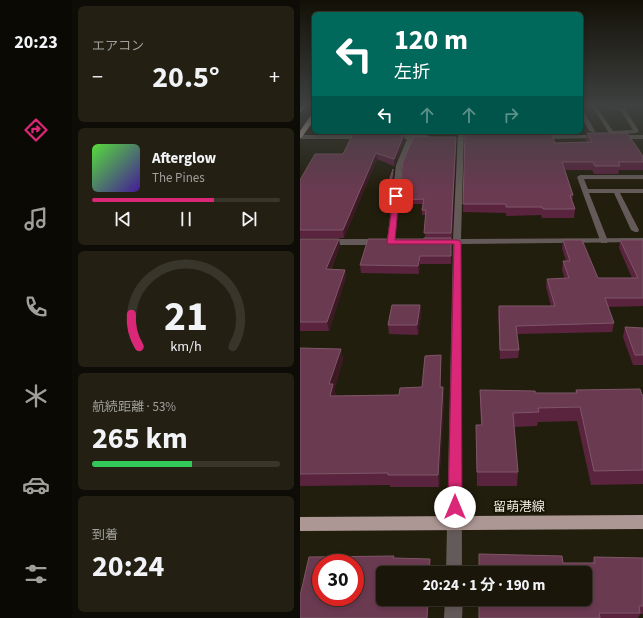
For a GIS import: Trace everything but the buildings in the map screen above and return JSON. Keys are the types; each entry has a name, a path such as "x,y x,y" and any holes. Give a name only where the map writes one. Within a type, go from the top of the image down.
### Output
{"main road":[{"name":"留萌港線","path":"300,524 643,522"}],"street":[{"path":"530,137 613,135 643,137"},
{"path":"454,566 458,242 461,136"},
{"path":"300,137 371,137"},
{"path":"387,137 432,137"},
{"path":"300,242 395,242 399,165 411,137"},
{"path":"443,242 643,240"},
{"path":"453,618 454,606"}],"lane":[{"path":"604,241 580,177 643,177"},
{"path":"585,191 643,191"},
{"path":"616,191 635,230"}],"route":[{"path":"396,196 391,242 458,242 455,507"}]}
